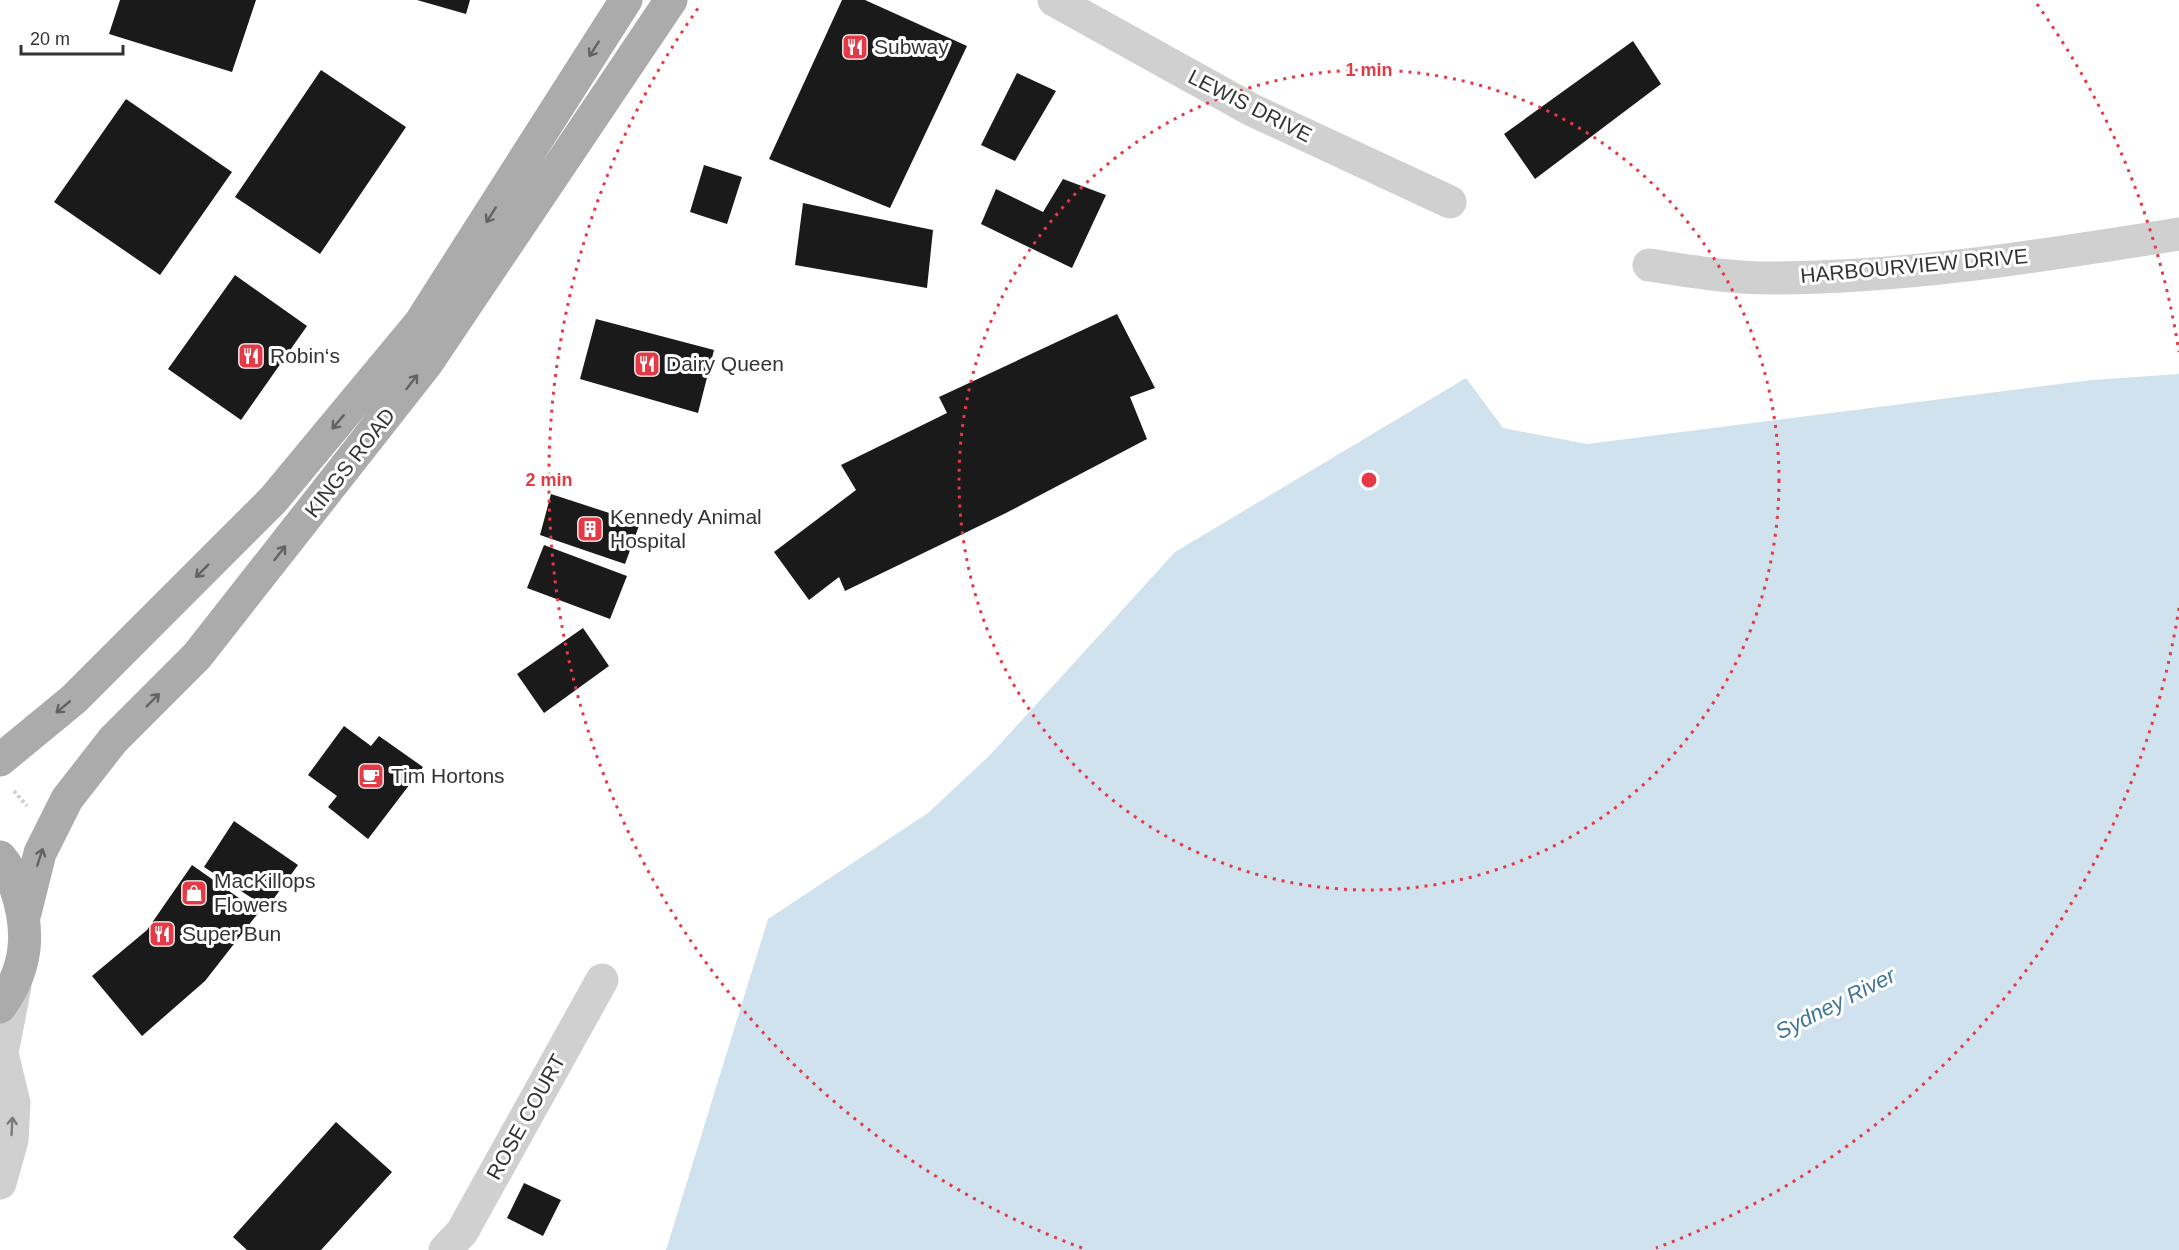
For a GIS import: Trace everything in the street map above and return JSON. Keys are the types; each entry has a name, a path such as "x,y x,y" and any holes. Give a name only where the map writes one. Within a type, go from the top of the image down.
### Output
{"main road":[{"name":"KINGS ROAD","path":"0,760 74,699 273,500 420,323 626,0"},
{"name":"KINGS ROAD","path":"25,913 40,853 67,799 113,740 197,656 428,363 671,0"},
{"path":"0,857 9,867 25,913 25,950 7,996"}],"street":[{"name":"LEWIS DRIVE","path":"1054,0 1252,111 1450,202"},
{"name":"HARBOURVIEW DRIVE","path":"1649,265 1705,274 1770,278 1899,272 2179,234"},
{"name":"ROSE COURT","path":"445,1250 462,1232 602,980"},
{"path":"0,1183 12,1140 14,1103 2,1053 7,996"}],"water":[{"name":"Sydney River","path":"2179,374 2179,1250 666,1250 768,919 928,813 991,754 1175,552 1466,378 1503,428 1587,444 2092,380"}],"building":[{"path":"120,0 256,0 232,72 109,34"},
{"path":"417,0 470,0 466,14"},
{"path":"842,0 865,0 967,46 890,208 769,159"},
{"path":"1633,41 1661,84 1535,179 1504,134"},
{"path":"321,70 406,127 320,254 235,197"},
{"path":"1017,73 1056,91 1015,161 981,145"},
{"path":"126,99 232,172 160,275 54,202"},
{"path":"704,165 742,177 727,224 690,212"},
{"path":"1063,179 1106,195 1072,268 981,224 996,189 1043,212"},
{"path":"803,203 933,230 927,288 795,265"},
{"path":"235,275 307,326 241,420 168,369"},
{"path":"1117,314 1155,388 1130,397 1147,439 1006,513 845,591 839,577 809,600 774,552 856,490 841,465 947,413 939,397"},
{"name":"Dairy Queen","path":"596,319 714,350 698,413 580,379"},
{"name":"Kennedy Animal Hospital","path":"551,494 640,523 625,564 540,535"},
{"path":"544,545 627,576 610,619 527,588"},
{"path":"583,628 609,666 544,713 517,674"},
{"path":"344,726 371,746 379,736 423,767 368,839 328,807 337,796 308,775"},
{"path":"234,821 298,865 267,908 204,867"},
{"path":"192,865 259,912 205,981 142,1036 92,976 147,930"},
{"path":"336,1122 392,1172 321,1250 247,1250 233,1237"},
{"path":"524,1183 561,1200 543,1236 507,1218"}],"place":[{"name":"Subway","path":"855,47"},
{"name":"Robin‘s","path":"251,356"},
{"name":"Dairy Queen","path":"647,364"},
{"name":"Kennedy Animal Hospital","path":"590,529"},
{"name":"Tim Hortons","path":"371,776"},
{"name":"MacKillops Flowers","path":"194,893"},
{"name":"Super Bun","path":"162,934"}]}
